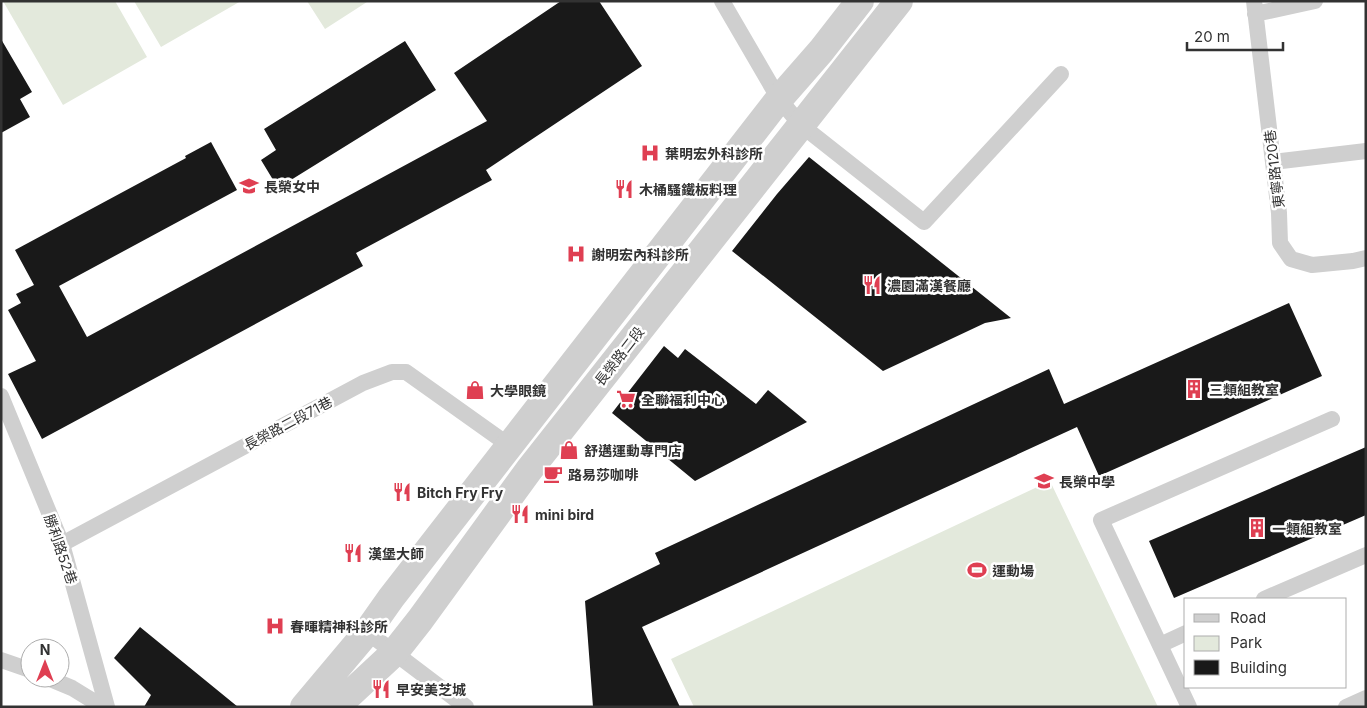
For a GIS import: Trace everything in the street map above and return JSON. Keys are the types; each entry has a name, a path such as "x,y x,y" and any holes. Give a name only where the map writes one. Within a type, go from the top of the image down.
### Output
{"street":[{"path":"304,707 367,632 391,598 779,98 860,1"},
{"name":"長榮路二段","path":"336,707 394,653 529,470 899,1"}],"lane":[{"path":"722,1 779,98 801,125 924,222 1062,74"},
{"path":"1254,8 1314,1"},
{"name":"東寧路120巷","path":"1254,8 1279,213 1280,243 1291,259 1312,265 1353,262 1366,258"},
{"path":"1273,162 1366,151"},
{"name":"長榮路二段71巷","path":"62,544 363,383 392,372 406,372 510,446"},
{"name":"勝利路52巷","path":"1,396 62,544 107,707"},
{"path":"1189,707 1101,520 1332,419"},
{"path":"1266,598 1366,554"},
{"path":"367,632 466,707"},
{"path":"1160,645 1184,634"},
{"path":"1,660 20,667"},
{"path":"70,687 103,707"},
{"path":"1346,707 1366,698"}],"green space":[{"path":"3,1 115,1 147,57 63,105"},
{"path":"134,1 241,1 161,47"},
{"path":"307,1 366,1 367,2 325,29"},
{"name":"運動場","path":"1050,481 1158,707 694,707 671,659"}],"building":[{"path":"561,1 599,1 642,66 486,170 492,180 356,253 363,266 42,439 8,374 36,361 8,310 21,303 16,294 34,285 15,250 186,158 185,156 211,142 237,190 59,286 87,337 487,121 454,73"},
{"path":"1,39 32,92 20,99 30,117 1,133"},
{"path":"405,41 436,90 278,188 261,160 276,150 264,129"},
{"name":"濃園滿漢餐廳","path":"809,157 1011,318 985,323 883,371 732,251"},
{"path":"1289,303 1322,376 1099,476 1077,427 642,627 680,707 593,707 585,601 660,564 655,553 1049,369 1064,404"},
{"path":"664,346 678,358 685,349 756,404 768,390 807,422 695,481 612,413"},
{"name":"一類組教室","path":"1366,447 1366,515 1174,598 1149,541"},
{"path":"140,627 238,707 144,707 151,695 114,658"}],"place":[{"name":"葉明宏外科診所","path":"650,153"},
{"name":"長榮女中","path":"249,186"},
{"name":"木桶騷鐵板料理","path":"624,189"},
{"name":"謝明宏內科診所","path":"576,254"},
{"name":"濃園滿漢餐廳","path":"872,285"},
{"name":"三類組教室","path":"1194,389"},
{"name":"大學眼鏡","path":"475,390"},
{"name":"全聯福利中心","path":"626,399"},
{"name":"舒邁運動專門店","path":"569,450"},
{"name":"路易莎咖啡","path":"553,474"},
{"name":"長榮中學","path":"1044,481"},
{"name":"Bitch Fry Fry","path":"402,492"},
{"name":"mini bird","path":"520,514"},
{"name":"一類組教室","path":"1257,528"},
{"name":"漢堡大師","path":"353,553"},
{"name":"運動場","path":"977,570"},
{"name":"春暉精神科診所","path":"275,626"},
{"name":"早安美芝城","path":"381,689"}]}
